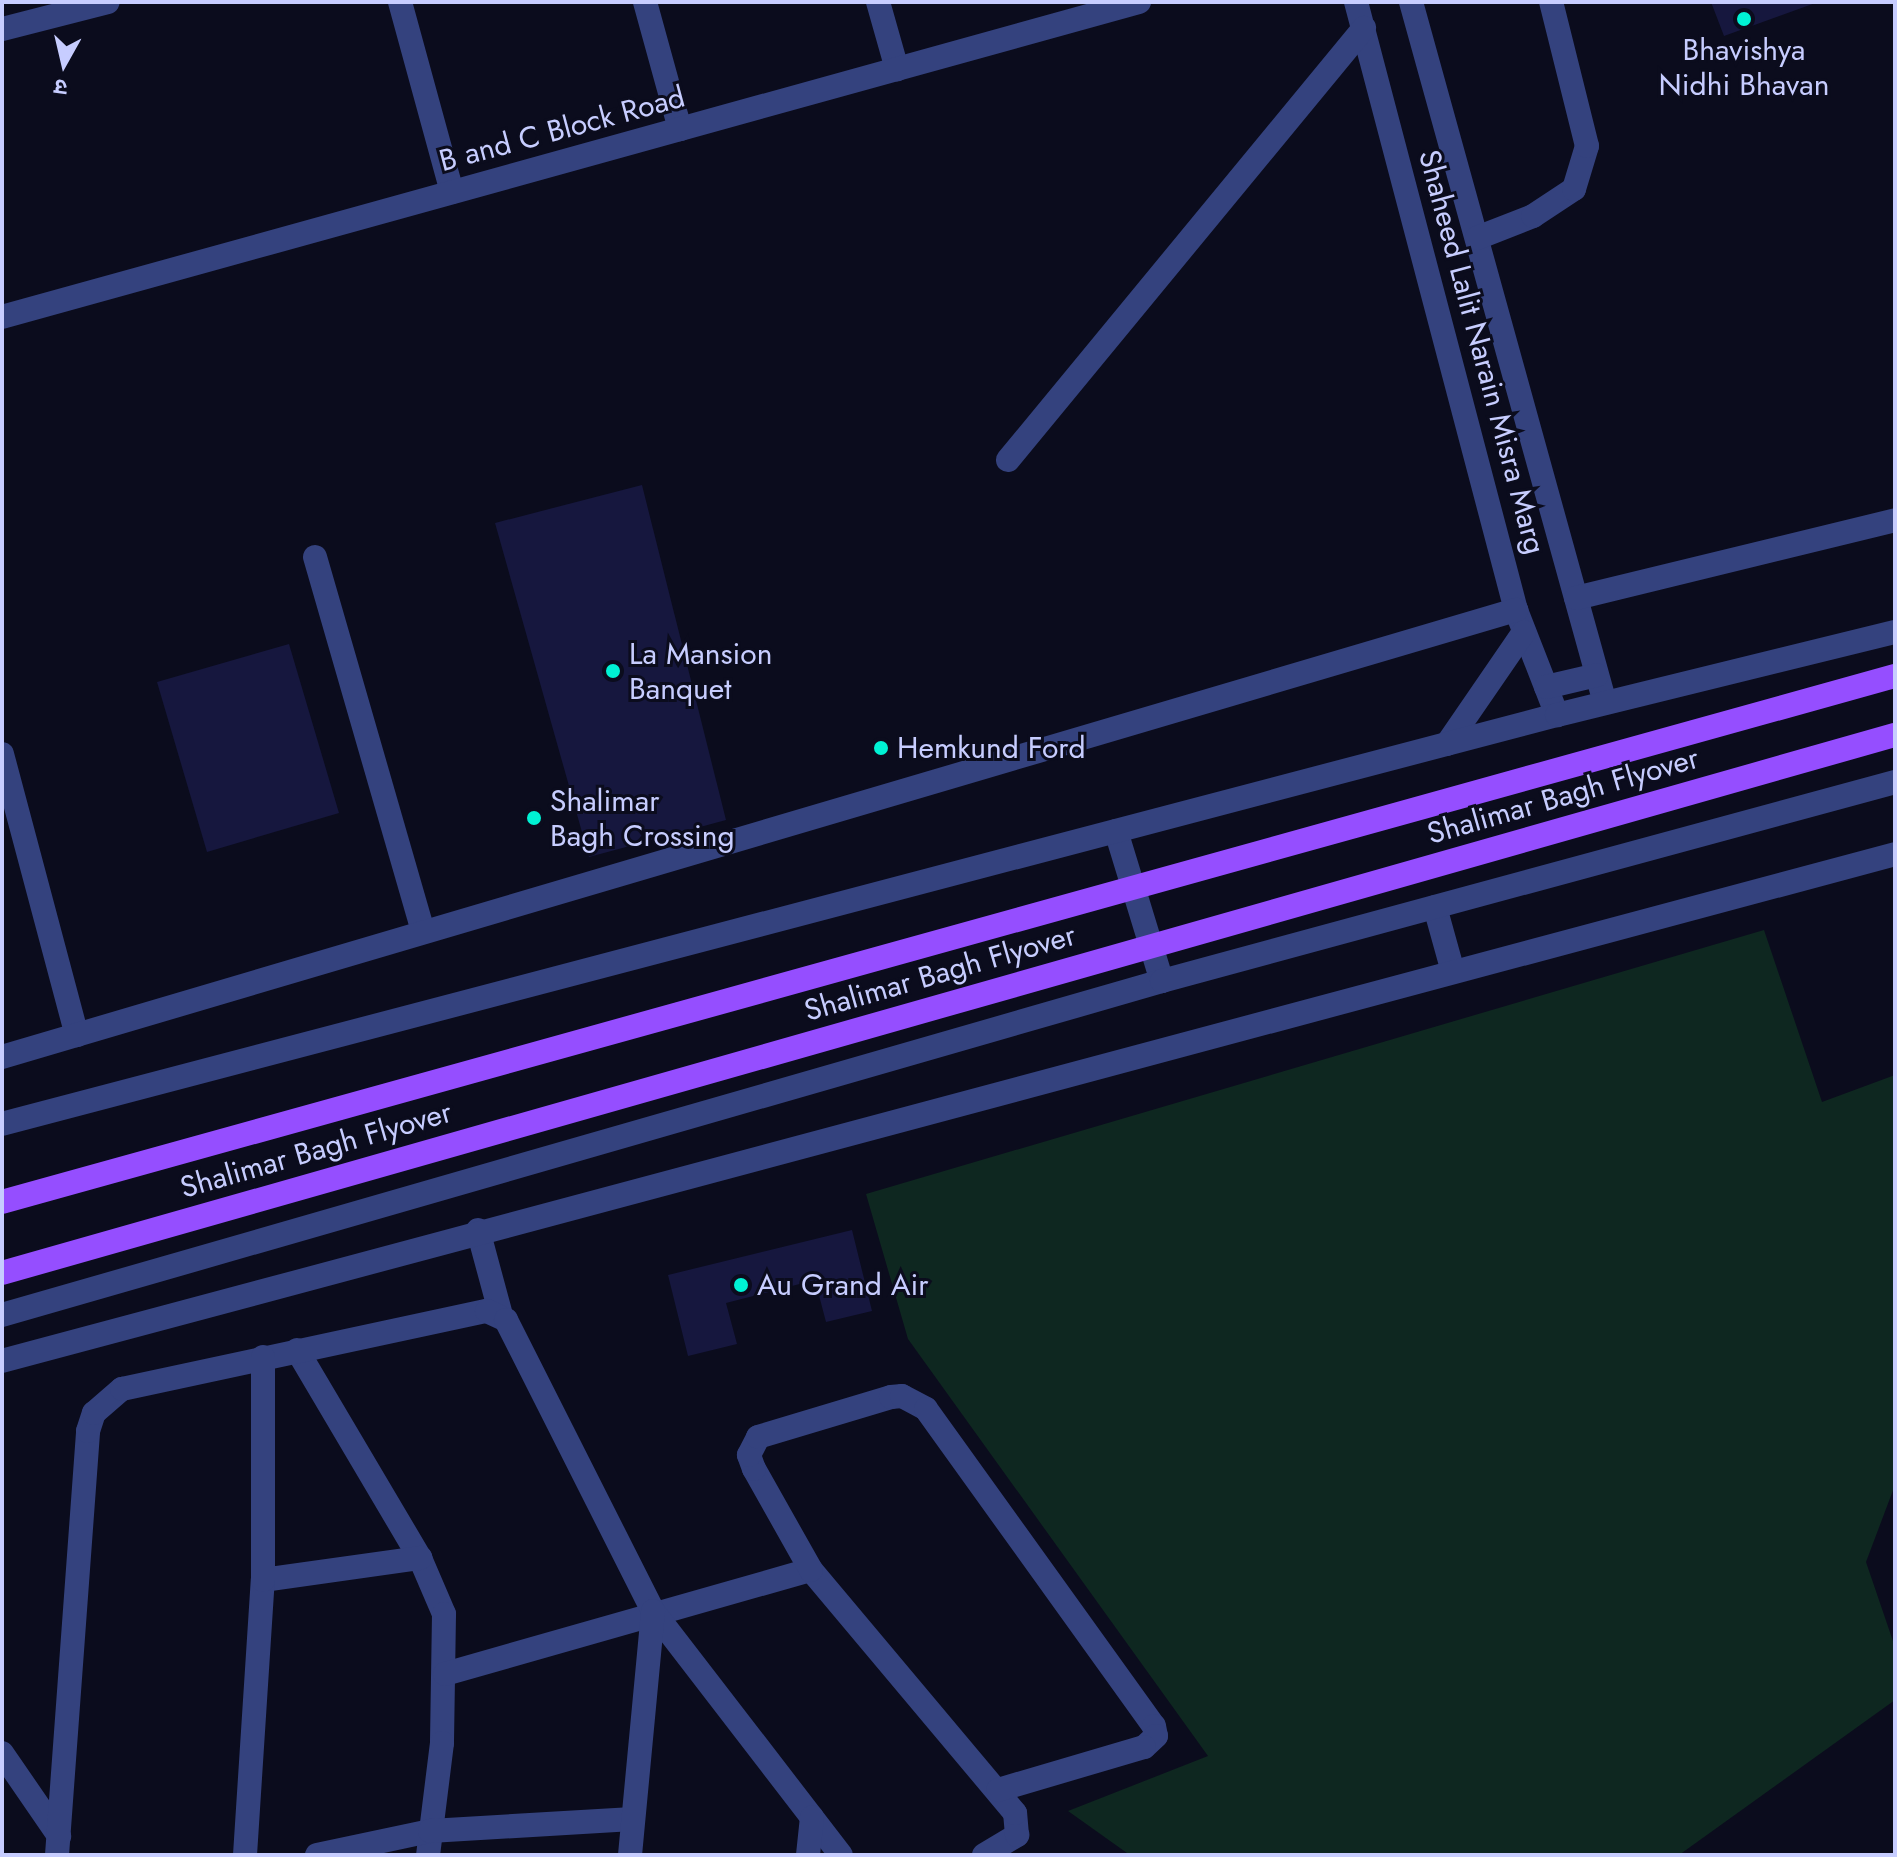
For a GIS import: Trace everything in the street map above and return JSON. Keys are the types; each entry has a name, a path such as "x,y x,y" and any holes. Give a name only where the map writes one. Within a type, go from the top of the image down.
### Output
{"main road":[{"name":"Shalimar Bagh Flyover","path":"2,1202 1895,676"},
{"name":"Shalimar Bagh Flyover","path":"2,1273 1895,735"}],"street":[{"path":"2,29 108,2"},
{"path":"400,2 452,192"},
{"path":"645,2 680,129"},
{"path":"878,2 897,69"},
{"name":"B and C Block Road","path":"2,317 897,69 1107,6 1139,2"},
{"name":"Shaheed Lalit Narain Misra Marg","path":"1356,2 1520,621 1557,715"},
{"name":"Shaheed Lalit Narain Misra Marg","path":"1411,2 1605,703"},
{"path":"1477,238 1533,216 1574,189 1587,146 1551,2"},
{"path":"1008,460 1364,28"},
{"path":"1576,598 1895,520"},
{"path":"315,557 423,932"},
{"path":"1447,744 1520,621"},
{"path":"2,1057 423,932 1520,621"},
{"path":"2,1124 1557,715 1895,632"},
{"path":"1546,687 1597,675"},
{"path":"2,754 77,1035"},
{"path":"2,1315 1162,981 1895,782"},
{"path":"1116,831 1162,981"},
{"path":"2,1361 478,1230 1895,854"},
{"path":"1435,907 1453,972"},
{"path":"478,1230 501,1315 653,1611 841,1855"},
{"path":"58,1845 88,1431 94,1413 122,1389 487,1311 501,1315"},
{"path":"297,1350 420,1558 444,1614 445,1674 429,1843"},
{"path":"245,1855 263,1580 263,1357"},
{"path":"984,1855 1010,1841 1019,1828 1015,1813 811,1570 754,1469 751,1446 758,1437 891,1397 915,1401 926,1409 1154,1726 1156,1736 1144,1747 998,1790"},
{"path":"263,1580 420,1558"},
{"path":"445,1674 653,1611 811,1570"},
{"path":"630,1855 653,1611"},
{"path":"2,1753 58,1845"},
{"path":"808,1855 812,1817"},
{"path":"317,1855 633,1819"}],"green space":[{"path":"1764,930 1822,1102 1895,1075 1895,1485 1866,1562 1895,1647 1895,1700 1679,1855 1122,1855 1127,1853 1068,1811 1208,1756 908,1339 866,1194"}],"building":[{"name":"Bhavishya Nidhi Bhavan","path":"1711,2 1818,2 1724,36"},
{"name":"La Mansion Banquet","path":"642,485 726,820 589,857 495,523"},
{"path":"289,644 339,813 207,852 157,682"},
{"path":"852,1230 872,1311 826,1322 815,1280 726,1303 737,1344 688,1356 668,1275"}],"place":[{"name":"Bhavishya Nidhi Bhavan","path":"1744,19"},
{"name":"La Mansion Banquet","path":"613,671"},
{"name":"Hemkund Ford","path":"881,748"},
{"name":"Shalimar Bagh Crossing","path":"534,818"},
{"name":"Au Grand Air","path":"741,1285"}]}
